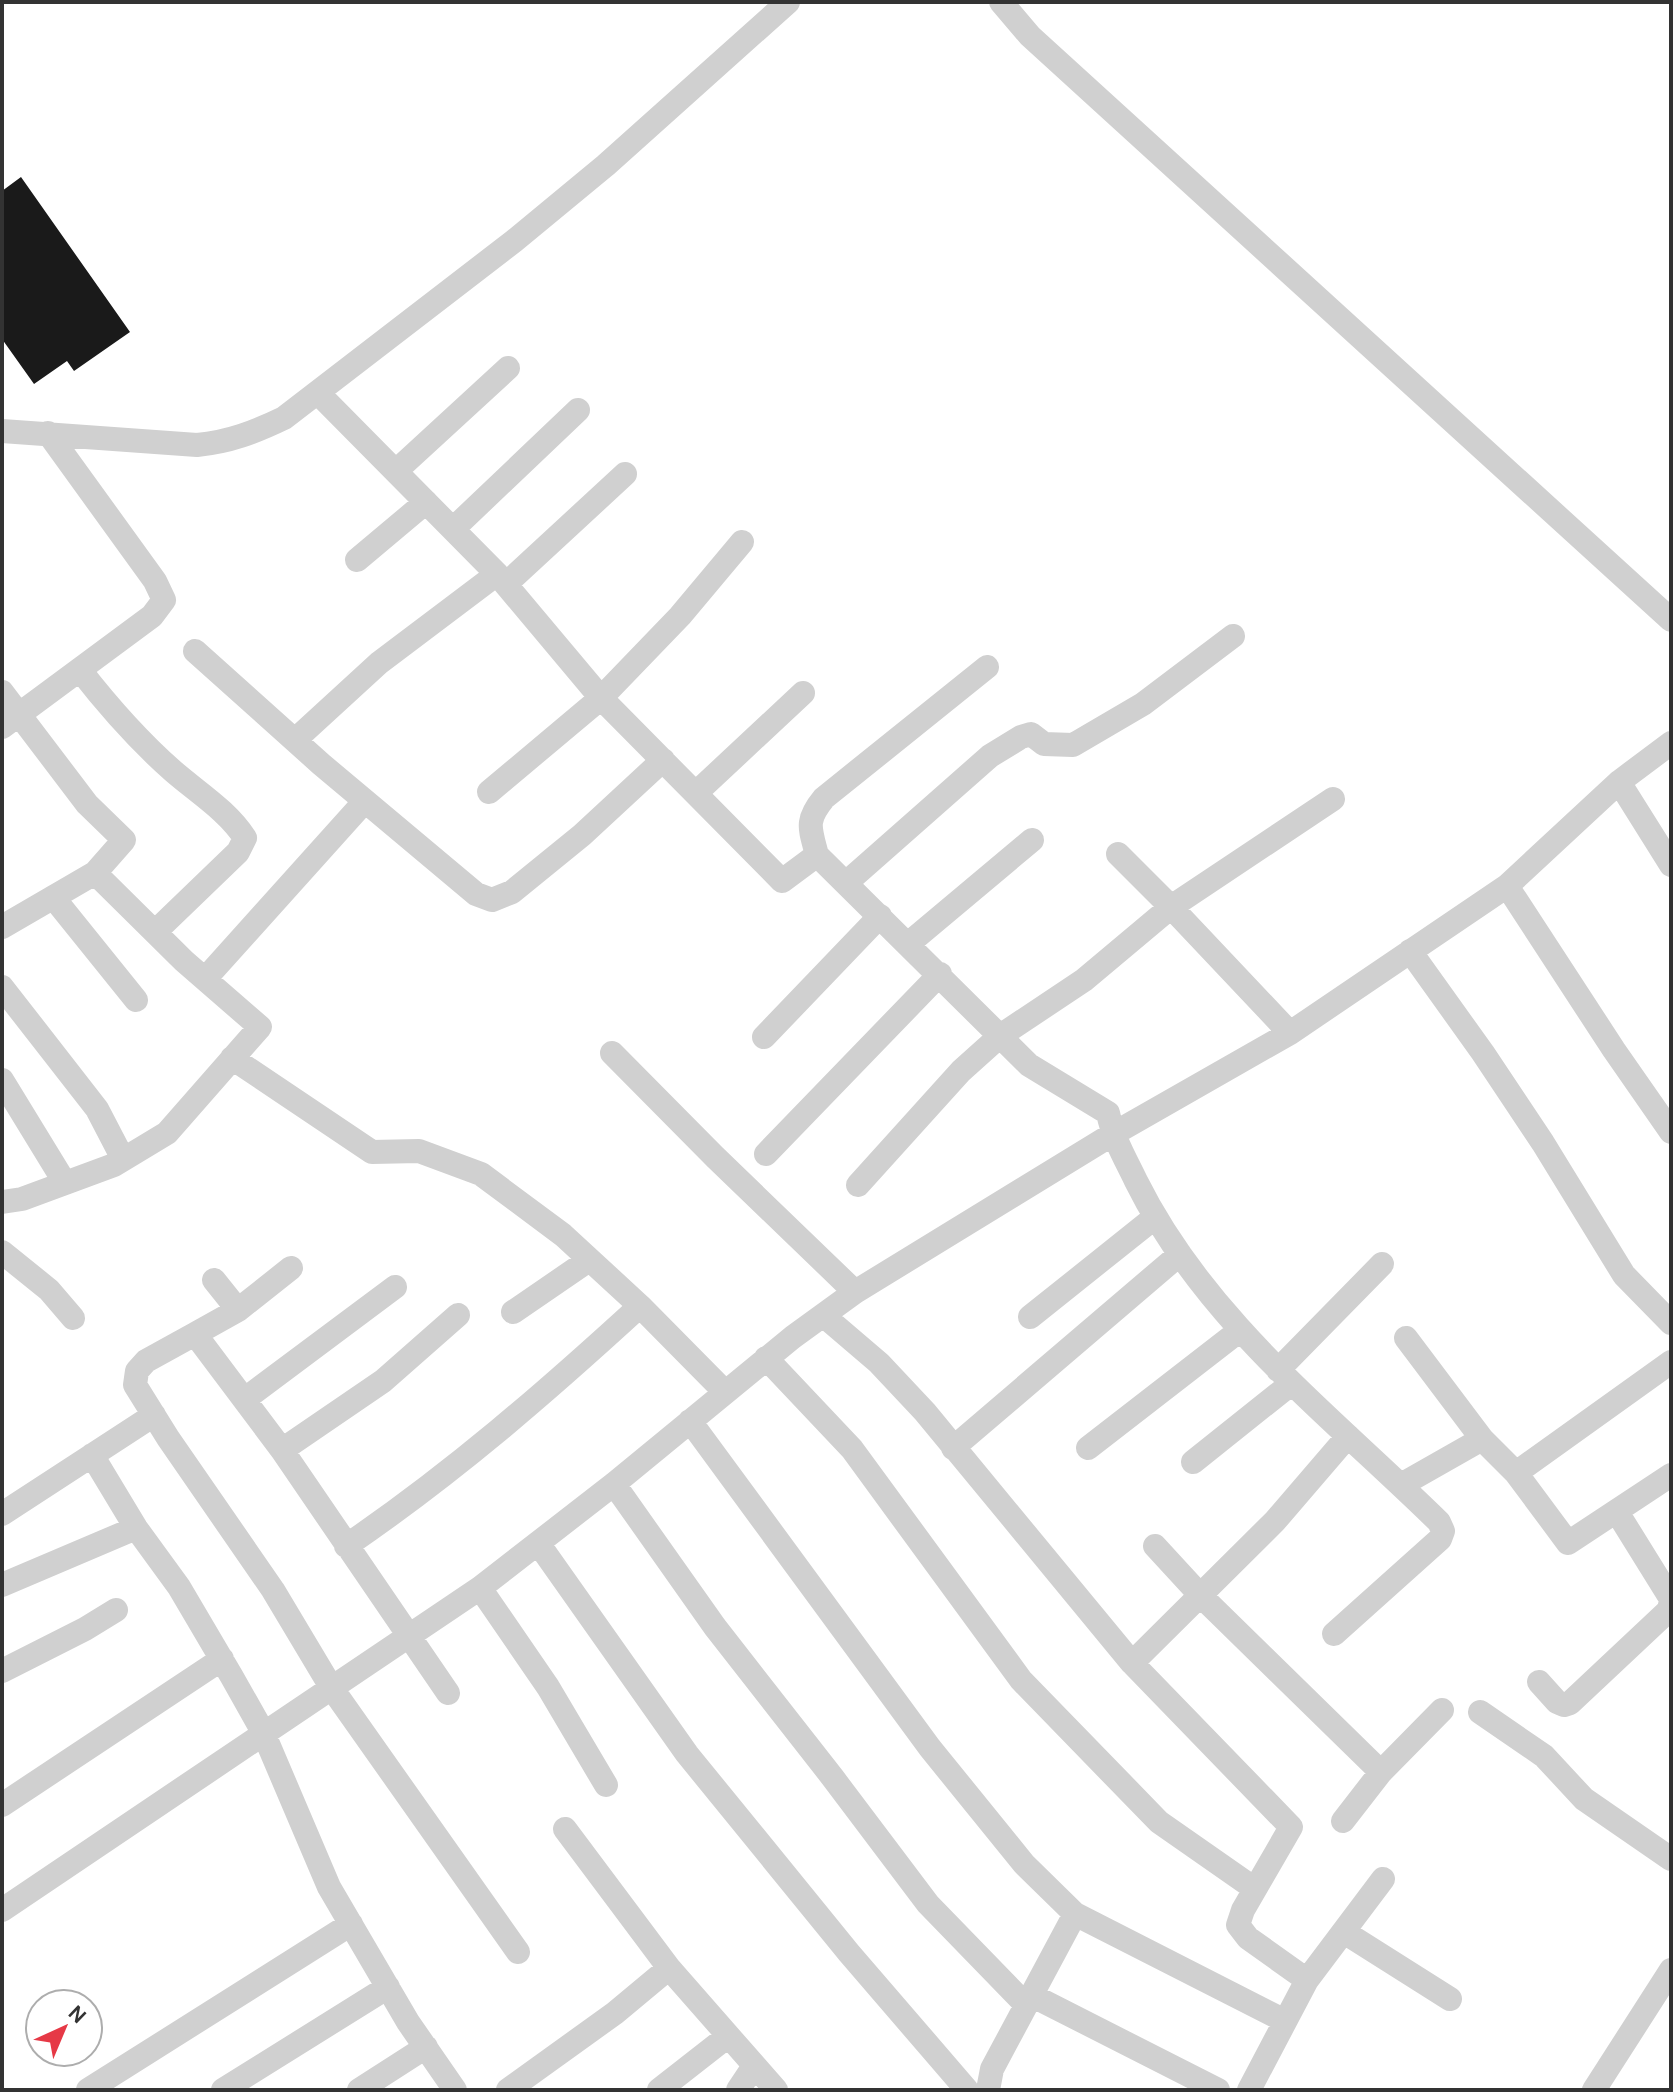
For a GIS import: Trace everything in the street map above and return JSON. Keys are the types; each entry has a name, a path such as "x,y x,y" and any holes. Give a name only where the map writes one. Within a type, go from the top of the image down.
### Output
{"street":[{"path":"2,431 197,445 225,442 253,434 284,418 514,241 606,165 788,2"},
{"path":"1001,2 1030,36 1671,620"},
{"path":"396,471 508,368"},
{"path":"318,393 502,579 601,698 782,881 817,855"},
{"path":"453,529 578,410"},
{"path":"11,721 152,616 164,600 155,581 48,433"},
{"path":"295,740 379,663 502,579 625,474"},
{"path":"357,560 426,502"},
{"path":"489,792 601,698 680,616 742,542"},
{"path":"846,883 990,756 1031,734 1044,744 1073,745 1143,704 1233,636"},
{"path":"195,651 365,801 476,894 492,900 512,892 582,835 663,760"},
{"path":"987,667 824,798 809,823 817,855 1029,1065 1108,1113 1113,1134 1154,1218 1239,1331 1439,1522 1443,1531 1440,1539 1334,1634"},
{"path":"80,670 109,706 170,769 236,824 245,838 238,852 155,932"},
{"path":"2,692 11,721 124,840 95,873 2,927"},
{"path":"696,793 803,693"},
{"path":"2,1910 480,1588 614,1484 724,1391 855,1292 1113,1134 1290,1033 1507,886 1619,782 1671,743"},
{"path":"1619,782 1671,865"},
{"path":"858,1185 961,1071 1000,1036 1084,980 1171,907 1333,799"},
{"path":"205,979 365,801"},
{"path":"908,944 1032,840"},
{"path":"1118,854 1290,1033"},
{"path":"2,1202 22,1199 123,1159 167,1133 260,1027 205,979 95,873"},
{"path":"1507,886 1671,1132"},
{"path":"53,897 136,1000"},
{"path":"764,1037 880,916"},
{"path":"1410,951 1543,1143 1624,1275 1671,1323"},
{"path":"766,1154 940,974"},
{"path":"2,987 97,1109 123,1159"},
{"path":"612,1053 855,1292"},
{"path":"232,1058 372,1152 419,1151 481,1174 563,1235 640,1306 724,1391"},
{"path":"2,1080 65,1183"},
{"path":"1030,1317 1154,1218"},
{"path":"2,1252 49,1290 73,1318"},
{"path":"953,1448 1180,1254"},
{"path":"513,1312 589,1260"},
{"path":"1193,1462 1285,1376 1382,1264"},
{"path":"291,1268 238,1310 146,1361 137,1371 135,1385 273,1590 331,1687 518,1952"},
{"path":"214,1280 238,1310"},
{"path":"245,1399 395,1287"},
{"path":"346,1546 409,1503 511,1422 640,1306"},
{"path":"282,1450 383,1381 458,1315"},
{"path":"824,1316 879,1363 1132,1663 1291,1827 1243,1910 1238,1925 1248,1938 1307,1980"},
{"path":"1088,1448 1239,1331"},
{"path":"195,1334 282,1450 448,1693"},
{"path":"1406,1338 1482,1439 1516,1473 1568,1543 1671,1475"},
{"path":"766,1358 852,1449 1021,1680 1159,1822 1255,1889"},
{"path":"1516,1473 1671,1362"},
{"path":"2,1514 154,1415"},
{"path":"690,1421 930,1748 1024,1864 1075,1914 1285,2021"},
{"path":"1132,1663 1275,1521 1348,1436"},
{"path":"1401,1485 1482,1439"},
{"path":"92,1455 136,1528 179,1587 222,1659 263,1732 329,1887 388,1987 455,2090"},
{"path":"614,1484 715,1627 928,1904 1028,2000 1218,2090"},
{"path":"1539,1682 1557,1702 1564,1705 1570,1703 1669,1610 1671,1600 1617,1512"},
{"path":"2,1585 136,1528"},
{"path":"538,1543 687,1754 849,1953 967,2090"},
{"path":"1155,1546 1201,1596 1381,1772"},
{"path":"480,1588 548,1687 606,1785"},
{"path":"2,1671 116,1610"},
{"path":"2,1805 222,1659"},
{"path":"1343,1821 1381,1772 1442,1710"},
{"path":"1480,1712 1544,1756 1584,1799 1671,1859"},
{"path":"565,1829 669,1968 776,2090"},
{"path":"1249,2090 1307,1980 1383,1879"},
{"path":"988,2090 992,2069 1075,1914"},
{"path":"88,2090 351,1924"},
{"path":"1344,1932 1450,1999"},
{"path":"508,2090 615,2013 669,1968"},
{"path":"1594,2090 1671,1970"},
{"path":"223,2090 388,1987"},
{"path":"659,2090 728,2036"},
{"path":"359,2090 426,2047"},
{"path":"738,2090 754,2066"}],"building":[{"path":"21,177 130,332 74,371 67,361 34,384 2,339 2,191"}]}
